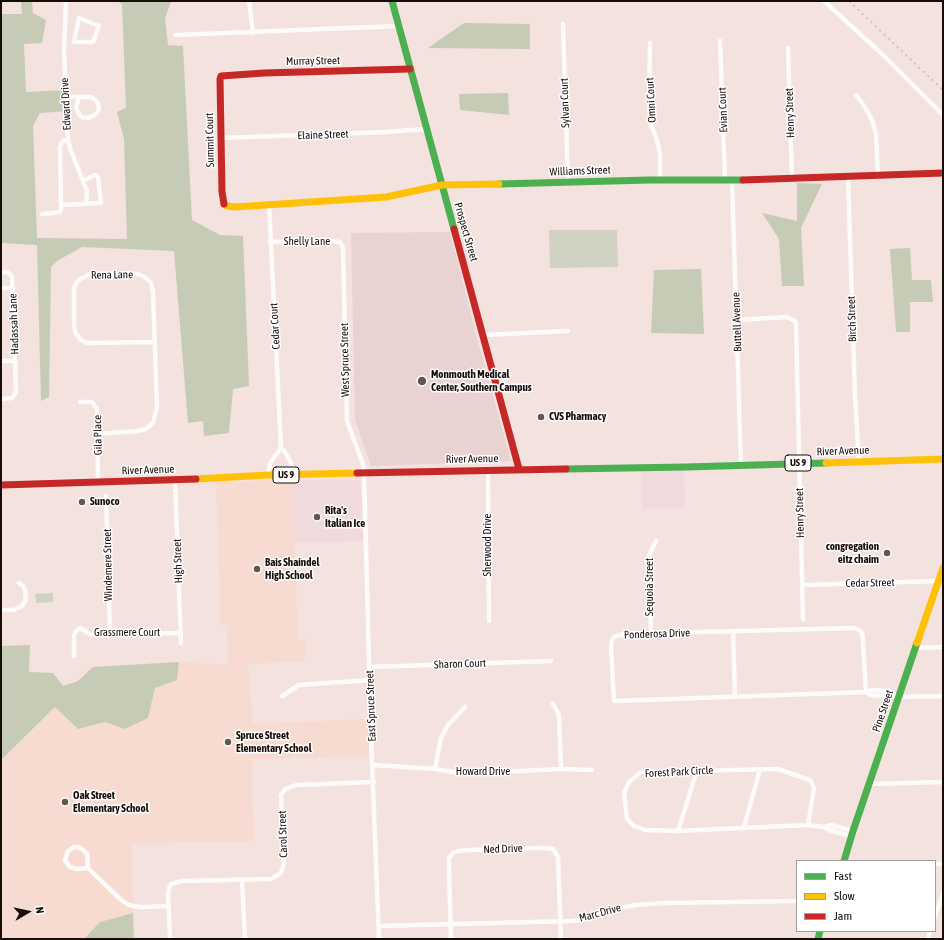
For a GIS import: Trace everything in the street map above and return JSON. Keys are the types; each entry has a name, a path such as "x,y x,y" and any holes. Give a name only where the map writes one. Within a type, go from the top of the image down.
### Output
{"main road":[{"name":"Prospect Street","path":"392,1 519,469"},
{"name":"Murray Street","path":"220,79 221,76 225,75 410,69"},
{"name":"Summit Court","path":"220,79 220,138 223,200"},
{"name":"Williams Street","path":"223,200 227,206 386,197 442,186 943,174"},
{"name":"River Avenue","path":"1,485 98,483 268,475 686,467 943,459"},
{"name":"Pine Street","path":"844,860 943,568"}],"street":[{"name":"Edward Drive","path":"66,1 65,42 68,140 87,191 86,204"},
{"path":"250,1 253,33"},
{"path":"824,1 882,54 940,110 943,115"},
{"path":"65,42 74,42 93,42 99,26 79,18 74,42"},
{"name":"Sylvan Court","path":"563,24 568,183"},
{"path":"175,35 398,26"},
{"name":"Evian Court","path":"720,41 729,179"},
{"name":"Omni Court","path":"650,43 651,125 658,140 660,154 660,180"},
{"name":"Henry Street","path":"788,48 792,178"},
{"path":"856,95 872,120 876,134 878,175"},
{"path":"66,97 79,97 91,97 98,103 99,110 96,114 89,118 80,116 76,108 79,97"},
{"name":"Elaine Street","path":"220,138 386,132 426,129"},
{"path":"42,214 60,212 62,205 60,146 61,142 68,140"},
{"path":"62,205 101,203 98,177 95,175 83,181"},
{"name":"Birch Street","path":"848,176 854,374 859,462"},
{"name":"Buttell Avenue","path":"729,179 738,320 741,465"},
{"name":"Cedar Court","path":"269,204 281,448 291,463 293,475"},
{"name":"Shelly Lane","path":"270,242 332,241 340,242 342,244"},
{"name":"West Spruce Street","path":"342,244 347,420 363,464 364,473"},
{"name":"Hadassah Lane","path":"1,272 8,272 12,277 16,361 16,392 12,398 1,399"},
{"name":"Rena Lane","path":"98,434 137,431 146,429 153,423 157,407 154,292 151,283 145,277 138,274 91,274 80,278 76,283 74,289 74,324 76,334 81,340 87,343 155,342"},
{"name":"Hadassah Lane","path":"1,288 13,288"},
{"name":"Henry Street","path":"738,320 788,317 795,321 796,324 802,618"},
{"path":"483,335 568,331"},
{"name":"Hadassah Lane","path":"1,361 16,361"},
{"name":"Gila Place","path":"80,402 92,402 98,409 98,483"},
{"path":"268,475 270,463 281,448"},
{"name":"Sherwood Drive","path":"488,470 489,621"},
{"name":"East Spruce Street","path":"364,473 380,939"},
{"name":"High Street","path":"175,480 181,643"},
{"name":"Windemere Street","path":"106,496 110,633"},
{"name":"Sequoia Street","path":"651,634 649,555 656,541"},
{"name":"Cedar Street","path":"802,584 938,581"},
{"path":"1,610 14,610 22,606 26,600 25,590 19,583"},
{"name":"Grassmere Court","path":"74,656 74,634 80,628 90,634 181,633"},
{"name":"Ponderosa Drive","path":"866,692 862,633 854,628 618,635 614,637 612,641 611,648 614,701 866,692 871,695 900,697 943,696"},
{"path":"733,632 735,697"},
{"path":"916,648 943,647"},
{"name":"Sharon Court","path":"370,666 551,661"},
{"path":"282,696 299,685 370,680"},
{"path":"553,704 559,715 561,769"},
{"path":"435,769 441,738 448,725 465,707"},
{"name":"Howard Drive","path":"374,765 477,773 561,769 592,770"},
{"path":"744,828 760,769"},
{"name":"Forest Park Circle","path":"808,825 814,788 810,780 778,769 641,772 630,781 624,792 627,819 634,826 644,830 830,825 852,834"},
{"path":"678,830 697,770"},
{"name":"Carol Street","path":"170,939 169,888 171,884 182,881 271,879 281,873 283,869 282,795 285,789 297,785 374,782"},
{"path":"869,784 943,782"},
{"path":"88,868 77,869 70,867 64,861 68,851 74,847 81,848 87,854 88,868 127,904 141,907 169,906"},
{"name":"Ned Drive","path":"451,939 449,858 453,853 469,850 546,848 553,850 558,857 561,939"},
{"path":"242,880 245,939"},
{"path":"936,914 943,893"},
{"name":"Marc Drive","path":"379,926 581,920 614,909 636,905 665,903 796,901"}],"shaded area":[{"name":"Monmouth Medical Center, Southern Campus","path":"450,232 478,342 511,461 371,466 355,420 351,233"},
{"path":"684,469 685,508 642,509 641,470"},
{"path":"292,480 360,480 363,541 294,542"},
{"path":"292,480 298,639 305,639 305,661 248,664 253,724 368,719 369,756 251,759 254,841 131,844 133,913 100,922 84,939 1,939 1,760 55,707 77,729 105,722 125,729 148,718 155,688 177,680 179,662 228,665 227,625 221,625 216,482"}],"green space":[{"path":"21,1 32,1 33,13 46,20 42,43 24,44 26,92 67,90 69,111 40,113 33,126 37,238 127,239 124,139 117,112 126,108 122,4 117,1 171,1 165,19 168,45 183,46 192,220 220,235 243,236 249,386 233,389 229,433 204,436 203,421 188,423 174,251 82,247 57,261 51,267 49,397 41,401 37,245 1,243 1,14 22,14"},
{"path":"464,23 530,24 530,49 428,48"},
{"path":"508,93 509,115 460,110 459,94"},
{"path":"797,183 822,184 801,228 804,286 782,286 779,239 762,213 797,221"},
{"path":"549,230 617,230 618,267 550,268"},
{"path":"910,248 912,280 931,280 933,302 910,302 910,332 896,332 890,249"},
{"path":"701,269 704,334 651,333 654,270"},
{"path":"53,593 53,602 36,603 35,594"},
{"path":"30,645 29,672 53,673 63,686 78,681 93,667 179,662 177,680 155,688 148,718 125,729 105,722 78,729 55,707 1,760 1,646"},
{"path":"133,913 134,939 84,939 100,922"}],"railway":[{"path":"849,1 943,90"}],"traffic: fast":[{"path":"392,1 454,229"},
{"path":"499,184 649,180 743,180"},
{"path":"566,469 826,463"},
{"path":"844,860 917,643"},
{"path":"818,939 820,932"}],"traffic: slow":[{"path":"224,204 235,207 386,197 442,185 499,184"},
{"path":"826,463 943,459"},
{"path":"196,479 268,475 357,473"},
{"path":"917,643 943,568"}],"traffic: jam":[{"path":"224,204 222,192 221,76 264,73 410,69"},
{"path":"743,180 943,173"},
{"path":"454,229 519,469"},
{"path":"357,473 566,469"},
{"path":"1,485 196,479"}],"place":[{"name":"Monmouth Medical Center, Southern Campus","path":"422,381"},
{"name":"CVS Pharmacy","path":"541,417"},
{"name":"Sunoco","path":"82,502"},
{"name":"Rita's Italian Ice","path":"317,517"},
{"name":"congregation eitz chaim","path":"887,553"},
{"name":"Bais Shaindel High School","path":"257,569"},
{"name":"Spruce Street Elementary School","path":"228,742"},
{"name":"Oak Street Elementary School","path":"65,802"}]}
